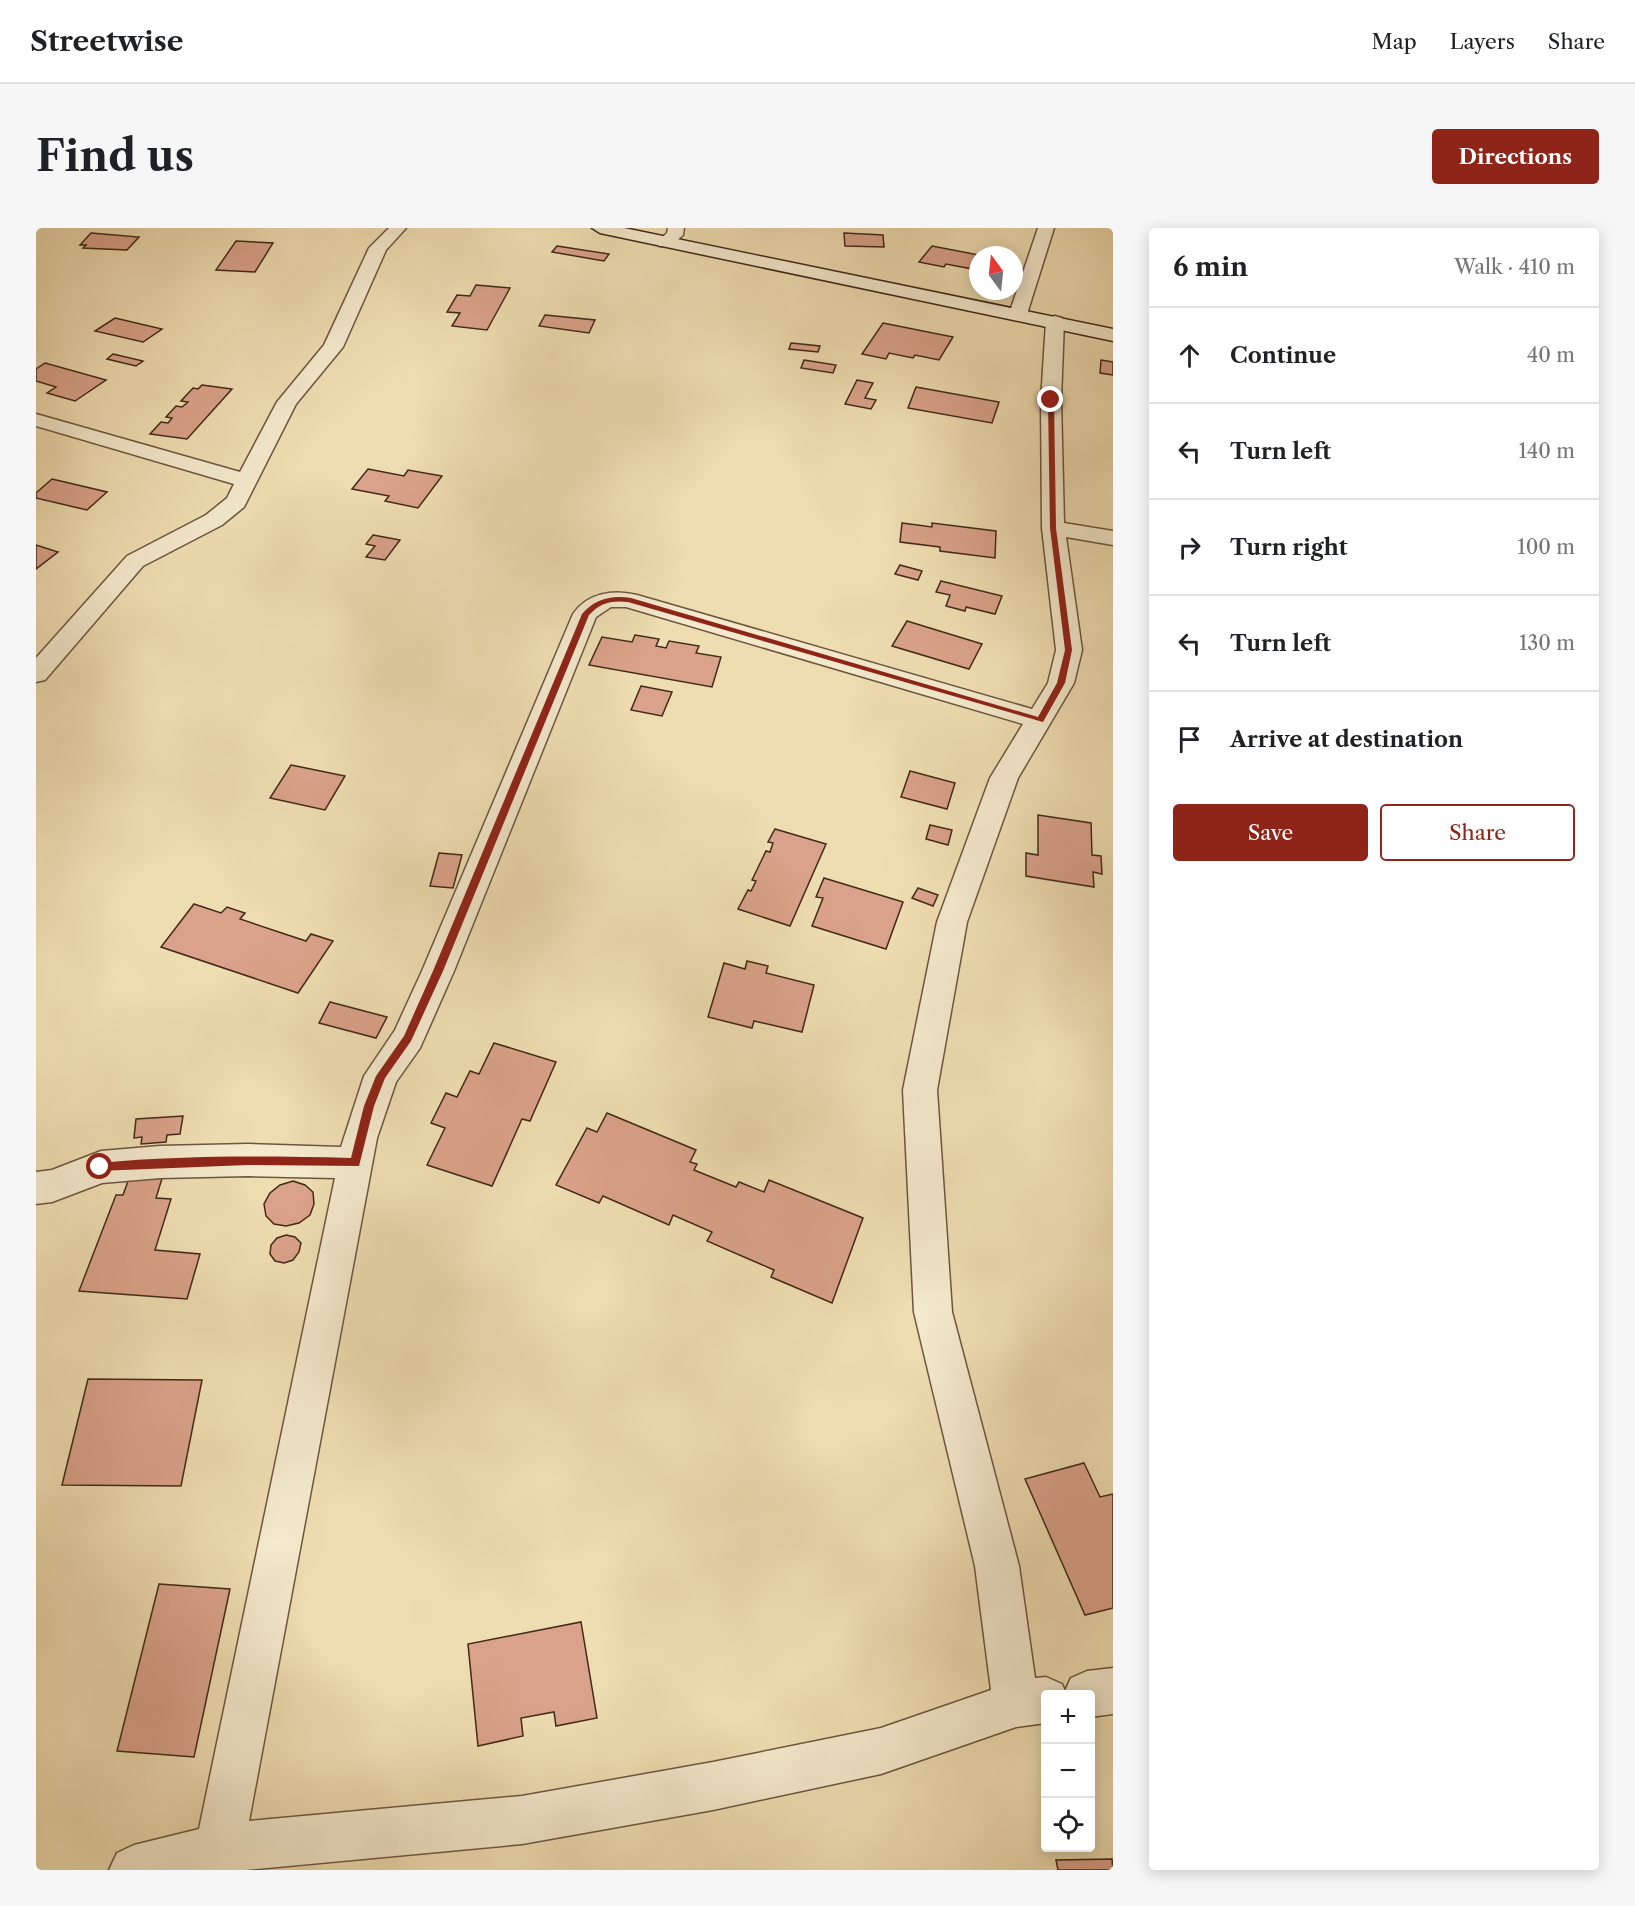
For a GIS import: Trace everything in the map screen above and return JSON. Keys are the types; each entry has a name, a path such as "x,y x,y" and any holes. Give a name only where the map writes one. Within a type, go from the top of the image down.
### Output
{"street":[{"path":"36,674 135,561 214,520 236,502 287,402 333,347 378,248 398,228"},
{"path":"600,228 671,235 1113,335"},
{"path":"1018,314 1046,228"},
{"path":"134,1870 219,1848 522,1820 702,1788 881,1751 1031,1702 933,1312 920,1090 952,922 1004,778 1061,683 1069,650 1053,528 1051,400 1055,322"},
{"path":"36,420 247,481"},
{"path":"1053,528 1113,538"},
{"path":"219,1848 355,1163 369,1106 381,1076 408,1038 438,971 585,614 595,604 615,599 628,600 1040,720"},
{"path":"36,1188 52,1186 100,1167 160,1162 248,1160 355,1163"},
{"path":"1095,1694 1113,1691"}],"building":[{"path":"91,233 139,237 127,250 83,248 86,245 80,245"},
{"path":"844,233 883,235 884,247 845,246"},
{"path":"236,241 273,243 255,272 216,270"},
{"path":"557,246 609,254 604,261 552,252"},
{"path":"932,246 969,253 969,268 946,264 944,267 919,262"},
{"path":"476,285 510,288 487,330 452,326 460,313 447,312 457,295 470,296"},
{"path":"545,315 595,320 589,333 539,326"},
{"path":"115,318 162,329 143,342 95,331"},
{"path":"883,323 953,337 939,360 889,353 886,359 862,354"},
{"path":"791,343 820,346 818,352 789,349"},
{"path":"113,354 143,361 136,366 107,359"},
{"path":"804,360 836,365 833,373 801,368"},
{"path":"1101,360 1113,362 1113,375 1100,373"},
{"path":"45,363 106,380 75,401 47,393 56,387 36,381 36,369"},
{"path":"857,380 873,383 865,398 876,400 871,409 845,404"},
{"path":"202,385 232,389 187,439 150,434 161,422 168,423 172,418 166,417 176,406 182,407 188,402 181,401 193,388 198,389"},
{"path":"916,387 999,402 992,423 908,408"},
{"path":"368,469 404,476 408,470 442,476 418,508 385,501 389,496 352,489"},
{"path":"52,479 107,492 87,510 36,498 36,493"},
{"path":"902,523 932,527 932,523 996,531 995,558 940,551 940,547 900,542"},
{"path":"373,535 400,540 385,560 366,557 375,546 366,544"},
{"path":"36,545 58,552 36,569"},
{"path":"900,565 922,571 918,580 895,574"},
{"path":"941,581 1002,596 995,614 966,607 965,611 946,606 950,595 936,592"},
{"path":"907,621 982,644 969,669 892,646"},
{"path":"635,635 659,639 656,646 666,648 669,641 699,646 696,653 721,657 712,687 589,665 602,637 632,642"},
{"path":"641,686 672,692 662,716 631,710"},
{"path":"291,765 345,776 325,810 270,798"},
{"path":"910,771 955,783 947,809 901,797"},
{"path":"1038,815 1091,823 1092,855 1101,856 1102,874 1093,872 1094,887 1026,876 1026,853 1038,855"},
{"path":"930,825 952,830 948,845 926,839"},
{"path":"775,829 826,844 790,926 738,909 748,890 751,891 756,881 752,880 766,851 770,852 773,843 768,842"},
{"path":"439,853 462,855 453,888 430,886"},
{"path":"824,878 903,902 886,949 812,926 823,898 816,897"},
{"path":"918,888 938,895 933,906 912,898"},
{"path":"194,904 221,913 227,907 245,913 240,919 306,941 311,934 333,941 298,993 161,947"},
{"path":"747,961 768,966 766,973 814,985 802,1032 754,1021 752,1028 708,1017 724,963 745,969"},
{"path":"330,1002 387,1017 376,1038 319,1023"},
{"path":"494,1043 556,1062 530,1121 522,1119 492,1186 427,1165 445,1128 431,1123 446,1093 457,1097 470,1071 479,1074"},
{"path":"607,1113 696,1150 690,1162 697,1164 694,1170 736,1187 739,1182 764,1192 769,1180 863,1218 832,1303 771,1277 774,1270 707,1241 712,1232 673,1215 669,1225 603,1196 599,1203 556,1185 587,1128 597,1132"},
{"path":"183,1116 180,1134 167,1135 166,1142 141,1144 142,1137 134,1138 136,1119"},
{"path":"132,1170 164,1172 156,1198 171,1199 155,1250 200,1254 187,1299 79,1291 116,1195 123,1195"},
{"path":"293,1181 305,1185 313,1192 314,1204 310,1215 299,1223 286,1226 274,1224 266,1216 264,1204 270,1193 280,1185"},
{"path":"286,1235 295,1237 301,1243 299,1252 293,1260 284,1263 275,1261 270,1254 271,1245 277,1238"},
{"path":"88,1379 202,1380 181,1486 62,1485"},
{"path":"1084,1463 1100,1497 1113,1494 1113,1608 1085,1615 1025,1479"},
{"path":"159,1584 230,1589 194,1757 117,1751"},
{"path":"581,1622 597,1718 556,1726 554,1712 521,1718 523,1736 478,1746 468,1644"},
{"path":"1112,1859 1113,1870 1058,1870 1056,1860"}],"route":[{"path":"100,1167 160,1162 248,1160 355,1163 369,1106 381,1076 408,1038 438,971 585,614 595,604 615,599 628,600 1040,720 1061,683 1069,650 1053,528 1051,400"}]}
